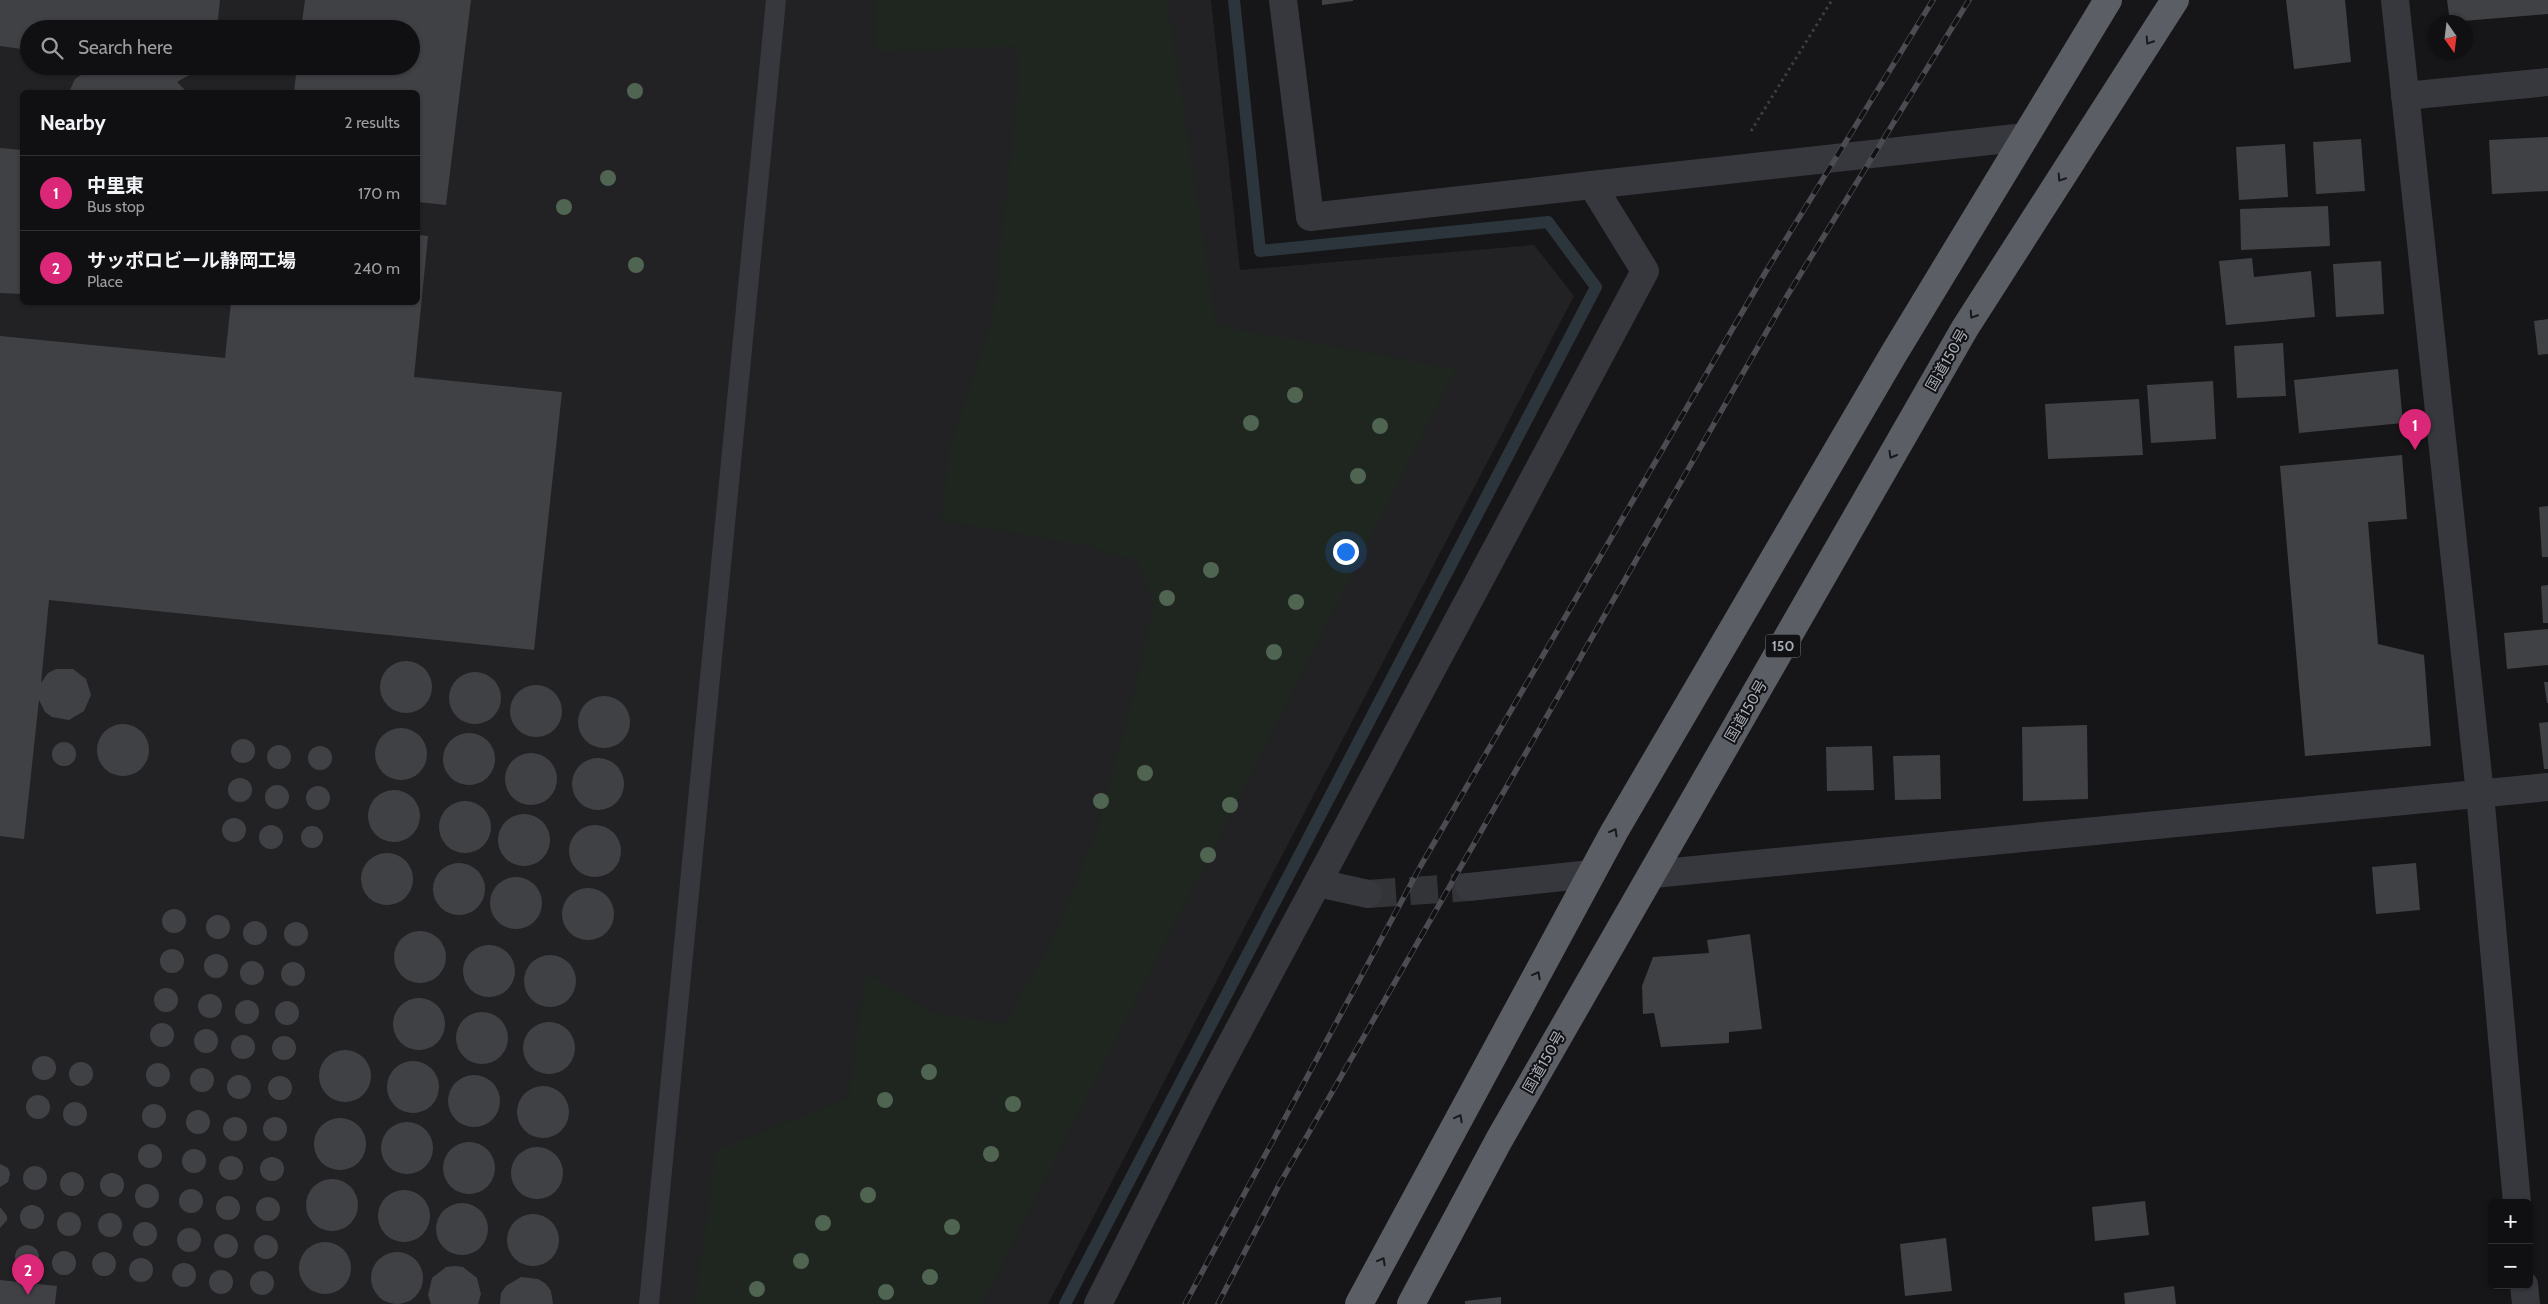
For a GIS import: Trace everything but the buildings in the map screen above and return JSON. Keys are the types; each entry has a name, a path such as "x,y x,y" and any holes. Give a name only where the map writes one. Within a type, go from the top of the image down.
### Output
{"highway":[{"path":"1359,1304 1591,874 1893,355 2108,0"},
{"name":"国道150号","path":"1411,1304 1499,1140 1965,328 2175,0"}],"street":[{"path":"1283,0 1310,217 2026,137"},
{"path":"2395,0 2480,794 2517,1199"},
{"path":"2405,96 2548,82"},
{"path":"1098,1304 1206,1091 1645,271 1592,185"},
{"path":"1653,874 2548,787"},
{"path":"1469,886 1591,874"},
{"path":"1318,883 1368,894"},
{"path":"2524,1289 2526,1304"}],"lane":[{"path":"649,1304 776,0"}],"path":[{"path":"1727,170 1832,0"}],"shaded area":[{"path":"0,0 1211,0 1240,270 1534,245 1574,296 1048,1304 0,1304"},
{"path":"875,0 1167,0 1216,325 1456,369 982,1304 695,1304 716,1150 848,1098 866,972 928,1011 1005,1024 1056,934 1098,827 1132,700 1154,607 1138,562 1089,546 941,520 949,451 993,316 1019,79 1016,46 877,52"}],"waterway":[{"path":"1065,1304 1596,287 1548,222 1260,251 1234,0"}],"tunnel":[{"path":"1368,894 1469,887"}],"railway":[{"path":"1185,1304 1420,867 1765,273 1933,0"},
{"path":"1218,1304 1279,1185 1787,296 1969,0"}],"place":[{"name":"中里東","path":"2415,450"},
{"name":"サッポロビール静岡工場","path":"28,1295"}]}
